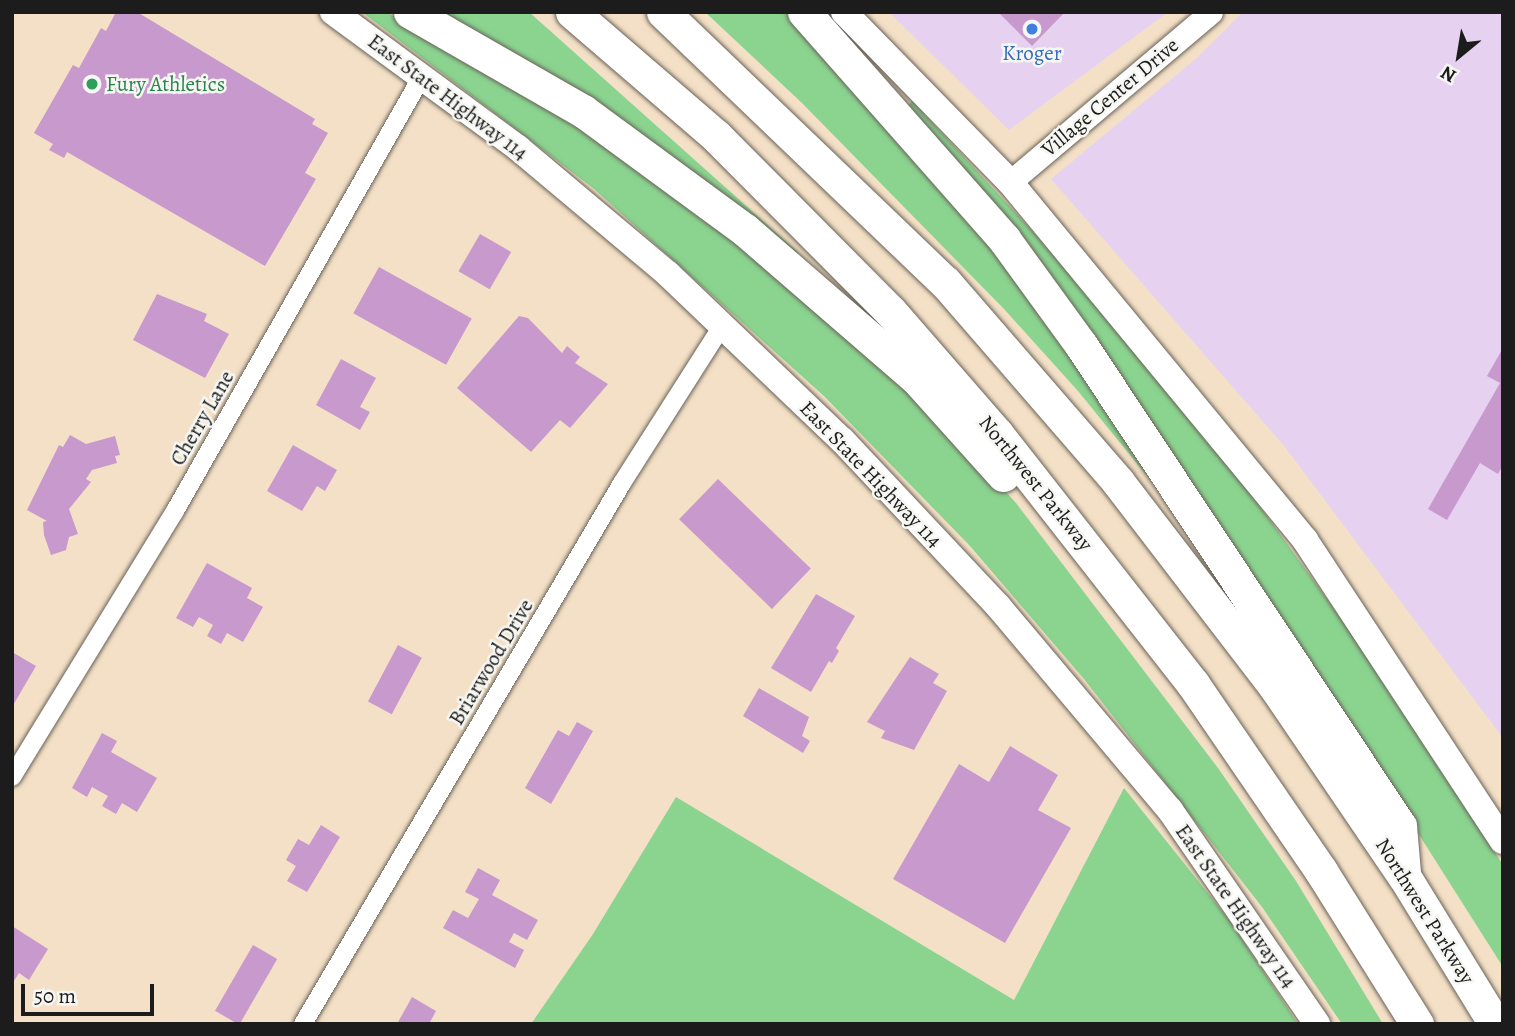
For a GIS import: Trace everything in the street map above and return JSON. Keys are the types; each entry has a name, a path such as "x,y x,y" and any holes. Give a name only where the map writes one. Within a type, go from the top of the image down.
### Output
{"highway":[{"path":"410,12 583,111 745,230 917,379 1082,570 1124,590"},
{"name":"Northwest Parkway","path":"572,12 716,136 891,312 1124,590 1321,871 1417,1024"},
{"name":"Northwest Parkway","path":"663,12 945,282 1016,360 1118,482 1276,688 1404,876 1495,1024"},
{"path":"804,12 1004,239 1081,345 1399,826 1404,876"}],"main road":[{"name":"East State Highway 114","path":"333,12 527,156 722,326 842,440 998,606 1170,810 1317,1024"},
{"path":"844,12 1010,182 1305,540 1503,841"}],"street":[{"name":"Village Center Drive","path":"1010,182 1211,12"},
{"name":"Cherry Lane","path":"12,777 175,511 422,77"},
{"name":"Briarwood Drive","path":"303,1024 622,483 722,326"}],"shaded area":[{"path":"889,12 1168,12 1009,130"},
{"path":"1243,12 1503,12 1503,738 1285,447 1051,179 1198,57"}],"green space":[{"path":"362,12 385,12 426,32 507,80 717,219 933,411 1016,503 1218,768 1296,881 1383,1024 1342,1024 1262,907 1084,679 970,546 824,396 593,188"},
{"path":"421,12 529,12 798,252 794,258"},
{"path":"705,12 795,12 1035,292 1156,487 1078,391 1004,309 802,103"},
{"path":"912,101 1078,280 1230,465 1379,671 1503,865 1503,967 1390,789 907,107"},
{"path":"1124,788 1230,921 1298,1024 531,1024 593,934 676,797 1014,1000"}],"building":[{"path":"116,12 137,12 315,119 312,124 328,133 305,173 316,179 265,266 67,152 64,158 49,150 53,144 34,133 73,65 79,68 101,28 106,31"},
{"name":"Kroger","path":"998,12 1065,12 1032,46"},
{"path":"480,234 511,252 490,289 458,271"},
{"path":"379,267 472,318 446,365 353,313"},
{"path":"157,294 207,314 204,321 229,334 205,378 133,340"},
{"path":"519,316 528,318 562,353 567,346 580,357 575,363 608,384 570,428 560,420 531,452 457,388"},
{"path":"1503,348 1503,465 1498,474 1480,463 1447,520 1428,509 1500,383 1487,376"},
{"path":"341,359 376,378 360,407 370,412 360,430 316,405"},
{"path":"70,435 86,444 115,436 120,455 115,456 117,463 92,470 86,479 91,482 69,509 78,534 69,537 66,550 51,555 44,535 43,522 47,521 27,510 59,445 63,447"},
{"path":"293,445 337,470 325,491 317,486 302,511 267,491"},
{"path":"718,479 811,569 772,609 679,519"},
{"path":"207,563 252,588 247,598 263,607 243,642 227,633 221,644 207,636 213,625 199,617 193,627 176,618"},
{"path":"816,594 855,616 836,648 839,651 832,663 829,661 811,692 771,668"},
{"path":"398,645 422,658 392,714 368,702"},
{"path":"12,652 36,666 12,707"},
{"path":"910,657 939,674 933,683 947,691 914,750 881,738 885,731 867,722"},
{"path":"759,688 809,717 802,736 810,741 803,753 743,716"},
{"path":"577,722 593,731 551,804 525,788 558,730 569,736"},
{"path":"102,733 117,741 111,752 157,778 137,812 122,803 116,814 102,806 108,796 92,787 87,797 72,788"},
{"path":"1010,746 1058,775 1038,810 1071,828 1005,943 893,879 959,764 989,782"},
{"path":"321,825 340,837 307,892 287,881 296,866 286,860 298,839 309,845"},
{"path":"478,868 500,880 492,895 538,920 527,940 514,933 509,942 524,950 515,968 443,928 453,910 468,918 479,899 465,892"},
{"path":"12,926 48,949 29,980 19,973 12,984"},
{"path":"253,945 277,959 240,1024 215,1011"},
{"path":"412,997 436,1011 429,1024 397,1024"}],"place":[{"name":"Kroger","path":"1032,29"},
{"name":"Fury Athletics","path":"92,84"}]}
